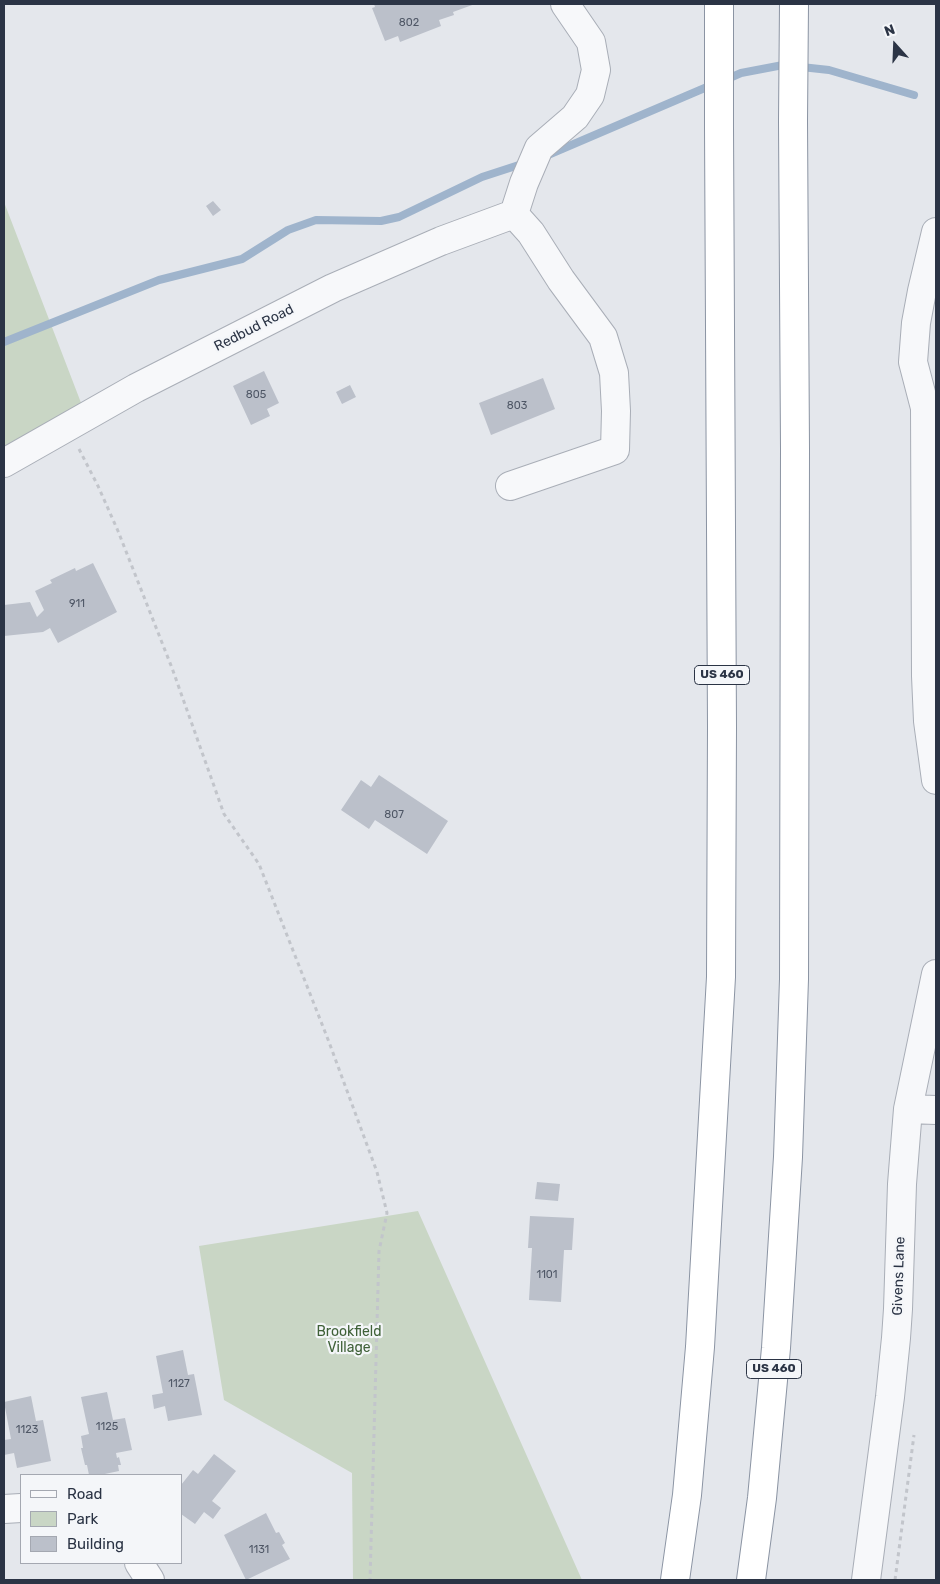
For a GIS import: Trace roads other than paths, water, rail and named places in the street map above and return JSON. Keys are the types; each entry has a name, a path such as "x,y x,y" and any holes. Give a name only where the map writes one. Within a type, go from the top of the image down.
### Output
{"highway":[{"name":"US 460","path":"675,1580 687,1495 700,1347 721,977 720,4"},
{"name":"US 460","path":"752,1580 762,1498 776,1348 788,1157 794,979 794,4"}],"street":[{"path":"510,486 615,450 614,372 603,337 561,280 531,233 514,214 524,183 539,148 575,117 590,94 596,70 592,42 565,4"},
{"name":"Redbud Road","path":"4,463 66,426 136,388 333,288 441,241 514,214"},
{"path":"936,232 920,299 912,362 925,408 931,675 928,721 936,780"},
{"path":"925,408 936,376"},
{"name":"Givens Lane","path":"866,1580 896,1338 902,1184 908,1109 936,974"},
{"path":"908,1109 936,1110"},
{"path":"4,1509 20,1508"},
{"path":"140,1564 150,1580"}],"waterway":[{"path":"725,80 741,73 783,65 829,70 914,95"},
{"path":"548,155 714,84"},
{"path":"4,342 159,280 242,259 288,230 316,220 381,221 399,217 482,177 525,163"}],"park label":[{"name":"Brookfield Village","path":"349,1340"}]}
